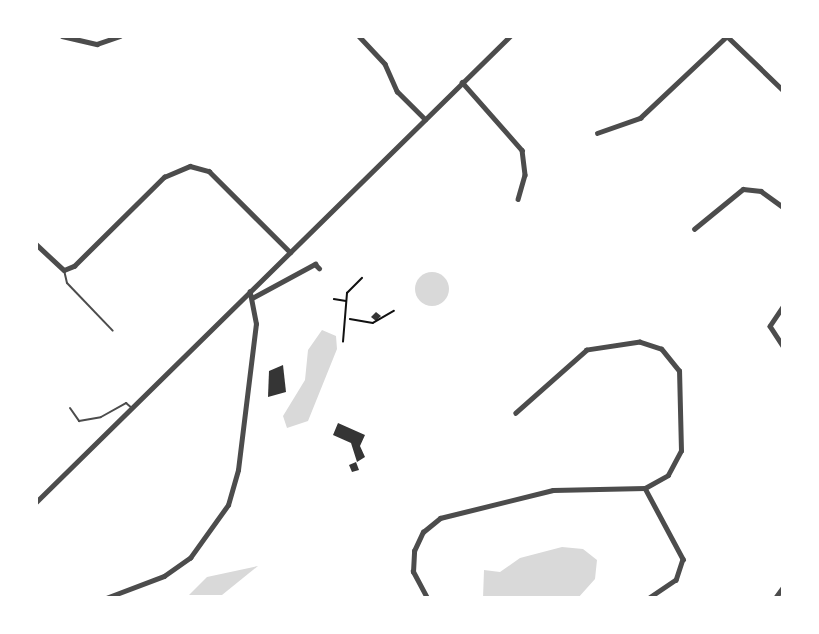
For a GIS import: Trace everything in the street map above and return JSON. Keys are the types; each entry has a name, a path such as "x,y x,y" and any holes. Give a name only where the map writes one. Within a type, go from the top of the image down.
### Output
{"street":[{"path":"62,36 97,44 120,36"},
{"path":"359,36 385,64 397,91 425,119"},
{"path":"36,502 251,295 290,252 509,36"},
{"path":"597,133 640,118 727,36 783,90"},
{"path":"462,82 522,150 525,175 518,199"},
{"path":"36,244 64,270 164,177 190,166 209,171 290,252"},
{"path":"694,229 743,189 761,191 783,207"},
{"path":"251,295 315,264 319,268"},
{"path":"106,598 177,567 220,522 238,470 256,324 251,295"},
{"path":"783,307 770,326 783,346"},
{"path":"427,598 413,572 414,550 423,532 450,514 553,490 645,488 668,475 681,450 681,378 674,361 661,349 640,342 587,350 516,413"},
{"path":"645,488 683,559 676,580 649,598"},
{"path":"774,598 783,587"}],"lane":[{"path":"64,270 67,283 113,331"},
{"path":"70,408 79,421 101,417 126,403 132,408"}],"path":[{"path":"343,342 349,319 347,293 362,278"},
{"path":"334,299 347,301"},
{"path":"349,319 374,323 394,311"}],"shaded area":[{"path":"432,272 444,277 449,289 444,301 432,306 420,301 415,289 420,277"},
{"path":"322,330 336,336 337,349 308,421 287,428 283,416 305,380 308,350"},
{"path":"562,547 583,549 597,560 595,579 578,598 483,598 484,570 500,572 520,558"},
{"path":"258,566 222,595 189,595 207,577"}],"building":[{"path":"376,312 381,316 376,321 371,317"},
{"path":"283,365 286,392 268,397 269,371"},
{"path":"338,423 365,435 360,446 365,457 357,462 351,443 333,435"},
{"path":"356,462 359,470 352,472 349,465"}]}
